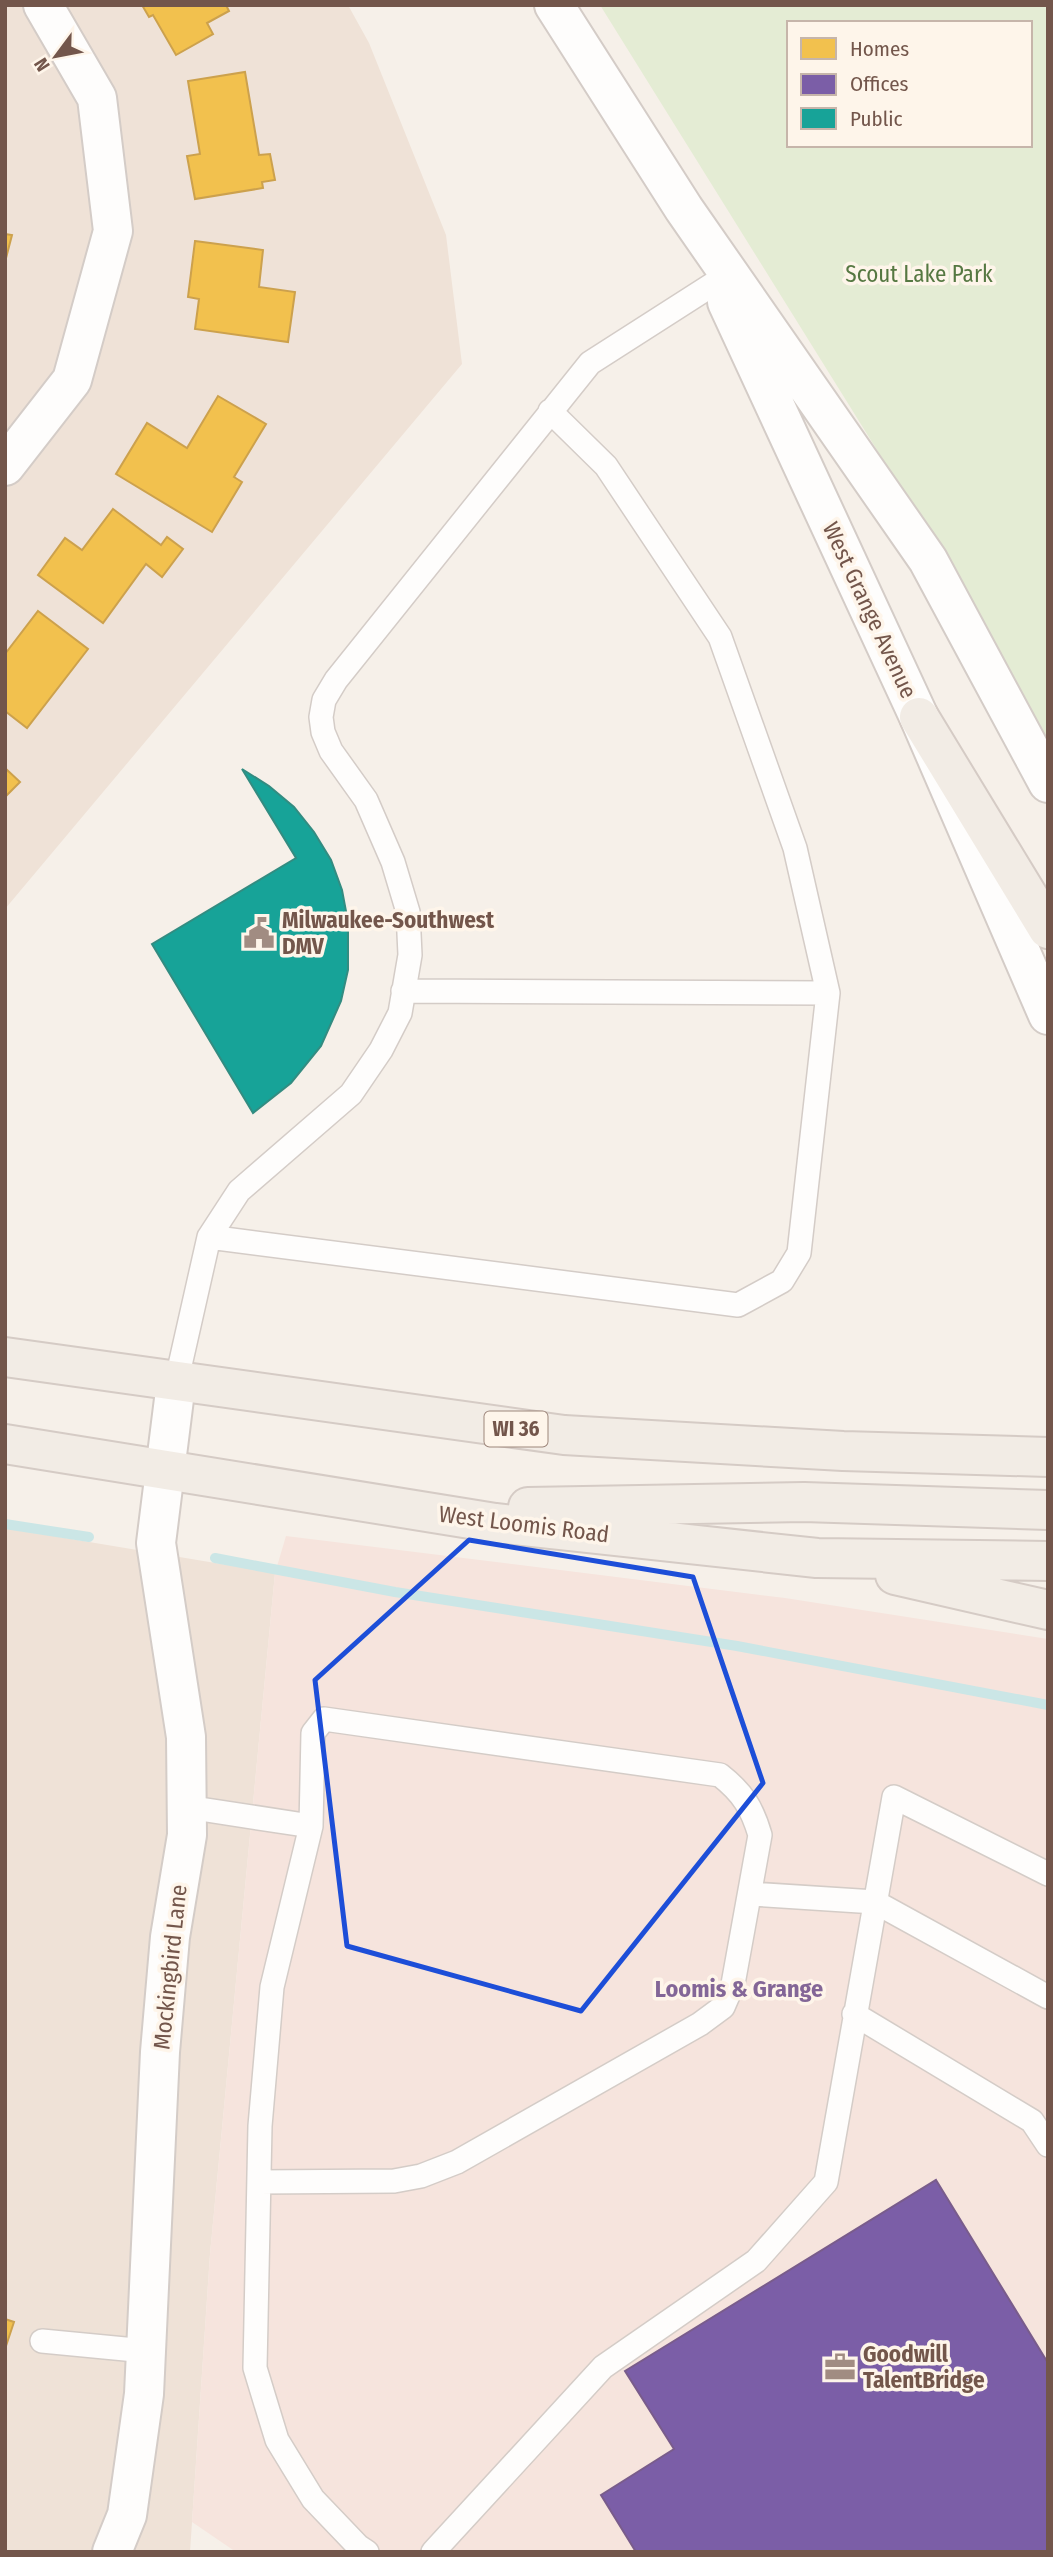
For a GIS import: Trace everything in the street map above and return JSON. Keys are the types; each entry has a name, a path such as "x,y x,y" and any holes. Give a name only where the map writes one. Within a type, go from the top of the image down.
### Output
{"main road":[{"path":"919,717 1048,929"},
{"name":"WI 36","path":"5,1357 176,1383 564,1435 843,1451 1042,1455"},
{"name":"West Loomis Road","path":"5,1444 495,1523 817,1558 1048,1561"},
{"path":"431,1512 593,1504 790,1503 1048,1510"},
{"path":"817,1558 1048,1610"}],"street":[{"path":"5,466 72,380 113,231 97,99 43,5"},
{"name":"West Grange Avenue","path":"554,5 684,209 723,278 919,717 1048,1015"},
{"name":"West Grange Avenue","path":"723,278 928,560 1048,783"},
{"name":"Mockingbird Lane","path":"112,2552 127,2515 144,2394 160,2052 170,1937 187,1835 186,1737 156,1543 176,1383"}],"lane":[{"path":"176,1383 209,1237 239,1191 351,1094 381,1050 400,1013 410,955 408,912 393,862 366,800 331,751 323,732 321,717 324,700 336,680 590,363 723,278"},
{"path":"209,1237 738,1305 782,1281 799,1253 828,993 795,848 720,637 606,466 550,411"},
{"path":"403,991 828,993"},
{"path":"259,2182 394,2182 421,2176 457,2162 700,2024 723,2007 733,1984 752,1894 760,1835 753,1811 741,1791 720,1775 324,1719 313,1733 312,1826 272,1987 260,2126 255,2368 277,2440 313,2498 358,2546 367,2552"},
{"path":"433,2552 603,2367 756,2261 826,2182 894,1797 1048,1874"},
{"path":"187,1807 312,1826"},
{"path":"752,1894 875,1902 1048,1997"},
{"path":"854,2014 1032,2121 1048,2145"},
{"path":"42,2341 146,2351"}],"highlighted area":[{"path":"469,1540 693,1577 763,1783 581,2011 347,1946 315,1680"}],"shaded area":[{"path":"5,5 348,5 369,43 446,235 462,364 5,909"},
{"path":"5,1528 275,1573 210,2254 190,2552 5,2552"},
{"path":"286,1536 785,1598 1048,1639 1048,2552 236,2552 192,2522 210,2254 275,1573"}],"green space":[{"name":"Scout Lake Park","path":"600,5 1048,5 1048,745 895,479"}],"building: Homes":[{"path":"142,5 226,5 229,11 207,23 213,34 176,55 153,15 149,17"},
{"path":"245,72 259,155 270,154 275,180 262,182 263,188 195,199 187,156 200,154 188,81"},
{"path":"5,234 12,235 5,262"},
{"path":"195,241 263,250 259,287 295,292 288,342 195,329 199,299 188,297"},
{"path":"218,396 266,424 234,477 242,482 212,532 116,474 147,423 187,448"},
{"path":"113,509 161,545 167,537 183,549 162,577 146,564 103,623 38,575 65,538 82,550"},
{"path":"38,611 88,649 27,728 5,711 5,654"},
{"path":"5,768 20,782 5,797"},
{"path":"5,2319 14,2322 5,2349"}],"building: Offices":[{"name":"Goodwill TalentBridge","path":"936,2180 1048,2363 1048,2552 636,2552 601,2495 674,2449 625,2371"}],"building: Public":[{"name":"Milwaukee-Southwest DMV","path":"242,769 269,786 294,807 314,832 331,860 342,890 348,922 348,970 341,1001 321,1046 291,1083 253,1113 152,944 296,858"}],"waterway":[{"path":"5,1524 89,1537"},
{"path":"215,1558 395,1592 737,1646 1048,1705"}],"place":[{"name":"Milwaukee-Southwest DMV","path":"259,933"},
{"name":"Goodwill TalentBridge","path":"840,2367"}],"district":[{"name":"Loomis & Grange","path":"739,1989"}]}
